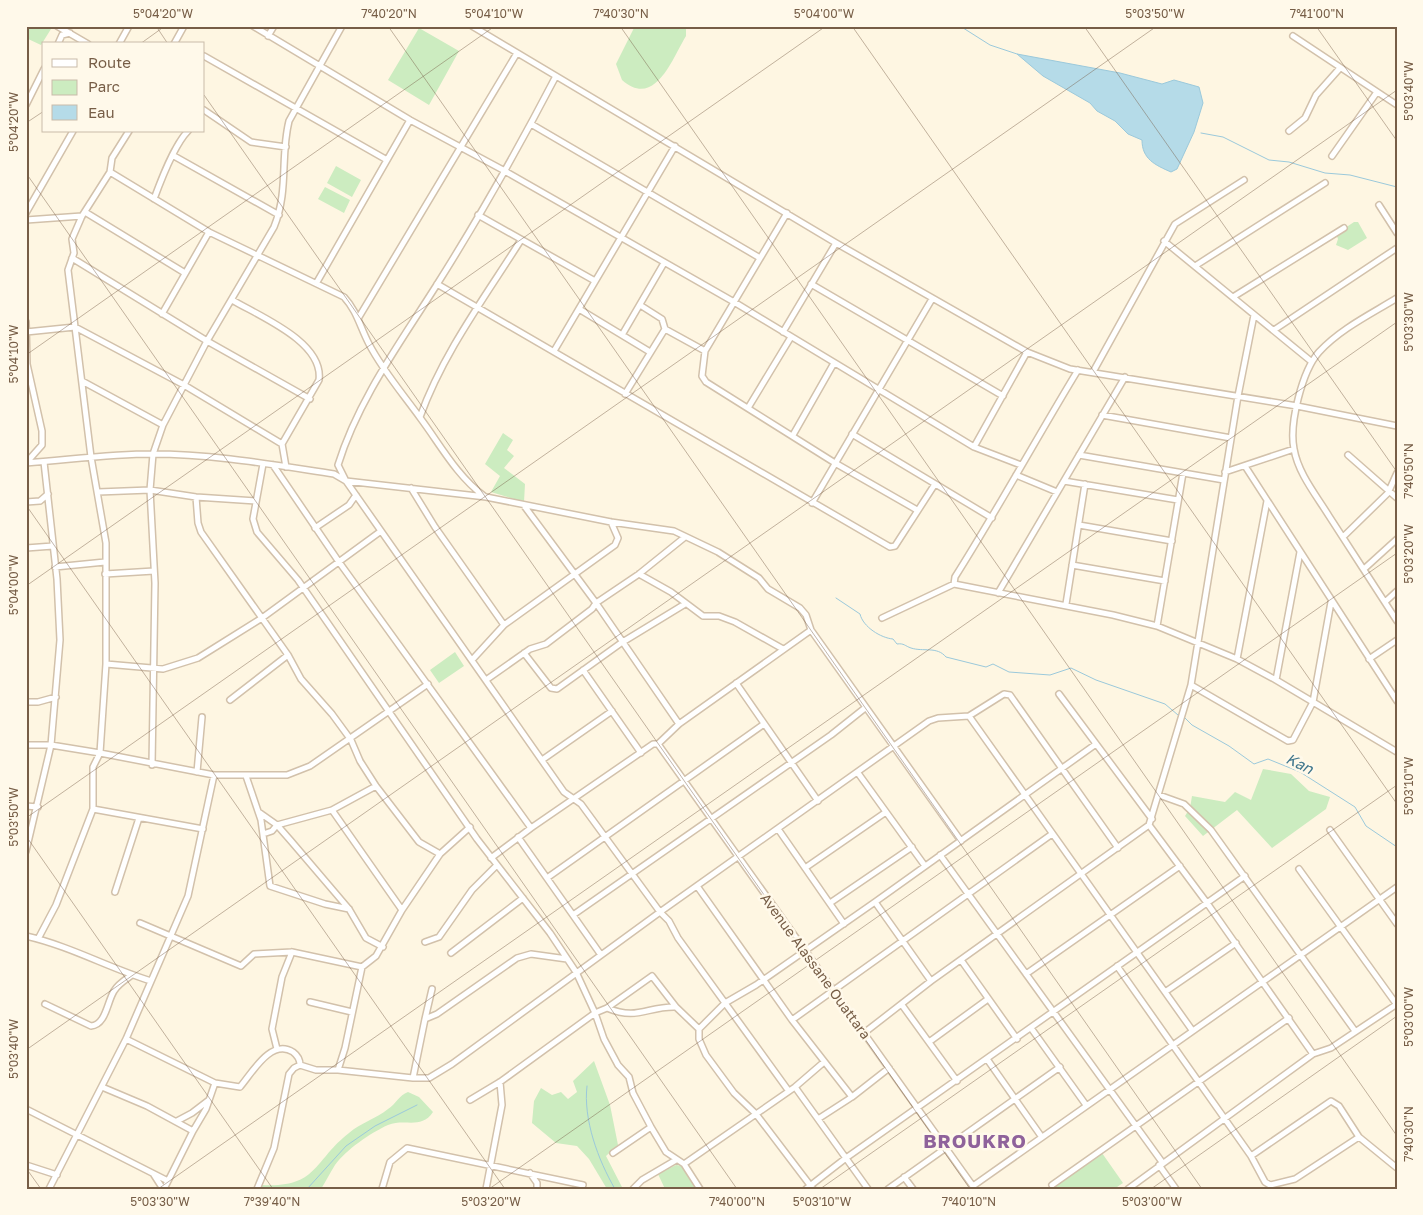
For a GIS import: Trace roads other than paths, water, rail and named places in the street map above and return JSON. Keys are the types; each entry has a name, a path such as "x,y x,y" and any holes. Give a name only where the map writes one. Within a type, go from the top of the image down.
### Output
{"street":[{"path":"57,26 85,42"},
{"path":"120,42 128,26"},
{"path":"175,42 184,26"},
{"path":"253,26 410,120 504,170 734,302 974,447 1021,465"},
{"path":"268,36 274,26"},
{"path":"152,765 155,667 154,571 150,490 153,454 163,425 207,341 258,257 279,214 285,180 285,136 296,108 342,26"},
{"path":"472,26 836,243 1027,352 1062,367 1297,406 1397,426"},
{"path":"59,42 62,35 70,33"},
{"path":"1293,36 1397,106"},
{"path":"358,317 517,53"},
{"path":"205,57 387,160"},
{"path":"1290,131 1305,118 1316,95 1340,68"},
{"path":"26,105 42,73"},
{"path":"556,76 531,124 478,215 384,368 341,455 338,465 346,481 564,792 581,804 660,912 669,920 678,938 788,1090"},
{"path":"1332,156 1377,92"},
{"path":"205,112 251,142 286,147"},
{"path":"317,282 410,120"},
{"path":"531,124 760,258"},
{"path":"26,213 72,132"},
{"path":"38,939 56,905 93,809 93,767 100,753 106,664 106,543 91,456 68,270 74,253 72,239 84,214 110,172 112,158 127,132"},
{"path":"154,199 174,156 176,146 187,132"},
{"path":"554,351 676,146"},
{"path":"174,156 279,214"},
{"path":"110,172 209,232 258,257 317,282 344,297 358,317 368,343 398,391 420,417 466,482 486,498"},
{"path":"1093,372 1175,224 1244,180"},
{"path":"1195,266 1325,183"},
{"path":"1379,205 1397,233"},
{"path":"787,213 705,351 703,378 835,463 917,510"},
{"path":"26,220 84,214 185,272"},
{"path":"478,215 595,281"},
{"path":"1233,297 1344,228"},
{"path":"162,314 209,232"},
{"path":"420,417 428,395 445,361 521,240"},
{"path":"1164,241 1312,362"},
{"path":"783,332 836,243"},
{"path":"1274,330 1397,248"},
{"path":"72,258 207,341 310,399"},
{"path":"622,335 664,263"},
{"path":"437,284 812,503 893,547 935,484"},
{"path":"811,284 1003,396"},
{"path":"812,503 932,299"},
{"path":"1397,306 1395,299 1331,341 1312,362 1297,406 1293,428 1294,449 1306,480 1397,621"},
{"path":"232,300 300,340 306,346 320,374 310,399 282,444 286,467"},
{"path":"640,305 662,318 665,329 705,351"},
{"path":"579,309 650,352"},
{"path":"864,1033 961,960 1149,826 1190,685 1238,396 1254,315"},
{"path":"26,322 28,364 42,431 42,445 26,463 91,456 153,454 272,465 334,474 346,481 486,498 611,522 660,528 674,531 725,556 759,578 768,589 800,608 806,615 811,630 960,841"},
{"path":"27,332 75,326 184,385 282,444"},
{"path":"626,394 665,329"},
{"path":"748,408 791,337"},
{"path":"974,447 1027,352"},
{"path":"793,435 834,363"},
{"path":"954,584 955,577 992,518 1021,465 1078,370"},
{"path":"998,593 1125,377"},
{"path":"82,381 163,425"},
{"path":"1102,416 1231,438"},
{"path":"852,434 992,518"},
{"path":"1225,472 1294,449"},
{"path":"1078,455 1224,480"},
{"path":"1348,456 1388,493 1397,498"},
{"path":"26,851 38,807 51,745 60,640 56,567 44,462"},
{"path":"263,464 253,519 257,532 303,588 388,713 491,858 523,898 576,972 604,1039 618,1065 629,1077 633,1093 651,1127 666,1152 684,1164 700,1189"},
{"path":"272,465 339,562 531,828"},
{"path":"1246,466 1331,602 1397,702"},
{"path":"1157,626 1183,473"},
{"path":"1343,537 1388,493 1397,473"},
{"path":"1016,475 1057,492"},
{"path":"1064,480 1178,500"},
{"path":"1066,604 1085,484"},
{"path":"411,488 435,527 504,624"},
{"path":"98,492 150,490 196,497 256,501"},
{"path":"26,502 40,501 48,494"},
{"path":"315,528 349,505 356,495"},
{"path":"196,497 198,523 201,532 288,655 301,679 332,714 351,740 360,761 376,786 419,842 440,854"},
{"path":"1237,659 1267,500"},
{"path":"525,506 596,603 621,643 678,724"},
{"path":"472,660 504,624 617,542 611,522"},
{"path":"1079,525 1172,541"},
{"path":"106,664 130,667 172,667 198,658 262,618 381,531"},
{"path":"486,680 530,649 546,644 592,609 596,603 638,574 685,537"},
{"path":"1364,569 1397,539"},
{"path":"26,548 53,546"},
{"path":"1276,680 1300,552"},
{"path":"56,567 105,562"},
{"path":"1072,565 1165,581"},
{"path":"105,574 154,571"},
{"path":"638,574 671,592 703,616 719,616 735,622 783,650"},
{"path":"882,618 954,584 1066,604 1157,626 1237,659 1397,752"},
{"path":"1385,602 1397,591"},
{"path":"1190,685 1288,741 1292,740 1313,702 1331,602"},
{"path":"524,653 554,690 621,643 685,604"},
{"path":"491,858 574,798 641,753 658,744 678,724 811,630"},
{"path":"1369,659 1397,640"},
{"path":"230,700 288,655"},
{"path":"583,670 641,753"},
{"path":"736,683 818,801"},
{"path":"26,745 51,745 214,775 282,775 298,772 351,740 428,684"},
{"path":"257,1189 274,1148 289,1074 294,1068 300,1065 316,1070 338,1070 414,1078 429,1078 441,1072 576,972 739,858 929,721 938,718 969,716 1004,694 1010,695 1118,848"},
{"path":"1059,694 1152,818"},
{"path":"26,702 38,702 56,697"},
{"path":"573,916 865,708"},
{"path":"542,760 612,711"},
{"path":"969,716 1192,1030"},
{"path":"197,772 202,717"},
{"path":"547,878 764,724"},
{"name":"Avenue Alassane Ouattara","path":"658,744 974,1188"},
{"path":"811,1186 756,1114 734,1093 706,1056 698,1039 699,1029 725,1003 764,979 844,924 1096,744"},
{"path":"858,773 925,866"},
{"path":"49,1189 126,1039 188,896 214,775"},
{"path":"246,776 260,813 269,883 273,889 348,909"},
{"path":"262,834 272,831 277,825 332,810 376,786"},
{"path":"1159,795 1184,804 1211,830 1355,1031"},
{"path":"26,806 38,807"},
{"path":"93,809 203,829"},
{"path":"332,810 402,910"},
{"path":"805,868 886,812"},
{"path":"260,813 277,825 348,909 366,938 383,946"},
{"path":"115,892 139,818"},
{"path":"1149,826 1236,943 1313,1054"},
{"path":"338,1070 345,1048 362,967 376,956 383,946 402,910 440,854 470,827"},
{"path":"778,829 844,924"},
{"path":"1330,830 1397,924"},
{"path":"792,1020 1052,834"},
{"path":"518,837 601,955"},
{"path":"830,903 912,847"},
{"path":"940,855 1136,1127 1176,1189"},
{"path":"425,942 439,937 472,890 497,865"},
{"path":"1026,974 1180,866"},
{"path":"1128,1189 1313,1054 1331,1048 1397,1004 1299,869"},
{"path":"806,1189 846,1158 1245,876"},
{"path":"697,886 792,1020 852,1097"},
{"path":"974,1188 1041,1136 1397,887"},
{"path":"450,953 523,898"},
{"path":"875,902 931,982"},
{"path":"140,923 242,966 254,954 292,952 362,967"},
{"path":"26,936 85,954 132,975 151,981"},
{"path":"1165,992 1236,943"},
{"path":"277,1048 272,1029 282,977 292,952"},
{"path":"425,1019 437,1014 517,958 531,954 567,959"},
{"path":"961,960 1017,1038"},
{"path":"1117,966 1251,1156 1265,1182 1270,1185 1295,1180 1359,1137"},
{"path":"45,1004 91,1026 96,1025 101,1021 114,990 132,975"},
{"path":"470,1100 500,1082 652,976 676,1007 699,1029"},
{"path":"414,1078 432,989"},
{"path":"929,1042 988,1000"},
{"path":"310,1002 352,1012"},
{"path":"902,1005 957,1080"},
{"path":"607,1008 635,1015 661,1007 676,1007"},
{"path":"1052,1185 1289,1018"},
{"path":"1031,1028 1086,1104"},
{"path":"126,1039 215,1084 240,1086 261,1062 277,1048 286,1048 295,1053 300,1065"},
{"path":"987,1059 1041,1136"},
{"path":"684,1164 788,1090 795,1087 824,1062"},
{"path":"888,1189 1060,1067"},
{"path":"818,1119 852,1097 889,1068"},
{"path":"486,1189 502,1104 500,1082"},
{"path":"154,1175 164,1189 211,1098 215,1084"},
{"path":"795,1087 868,1189"},
{"path":"102,1088 177,1121 193,1131"},
{"path":"177,1121 192,1113 211,1098"},
{"path":"1251,1156 1331,1101 1339,1106 1359,1137 1397,1168"},
{"path":"26,1109 168,1181"},
{"path":"613,1153 651,1127"},
{"path":"382,1189 390,1162 408,1148 583,1185"},
{"path":"633,1189 642,1180 676,1160"},
{"path":"26,1165 57,1175"},
{"path":"530,1173 537,1183 537,1189"},
{"path":"904,1177 913,1189"},
{"path":"1136,1183 1140,1189"}],"water":[{"path":"1017,54 1120,73 1162,84 1174,80 1199,87 1203,103 1194,132 1177,169 1171,172 1155,164 1144,152 1142,140 1128,134 1115,121 1097,111 1090,103 1043,76"}],"waterway":[{"path":"960,26 990,45 1017,54"},
{"path":"1201,133 1223,137 1269,160 1289,162 1325,173 1350,175 1397,187"},
{"path":"836,598 860,614 873,631 893,639 897,644 903,644 916,649 934,650 946,657 986,667 993,664 1009,672 1050,675 1071,668 1096,680 1165,704 1178,715"},
{"name":"Kan","path":"1185,718 1192,725 1229,746 1254,764 1268,759 1300,772 1355,807 1366,826 1397,847"},
{"path":"587,1086 587,1112 593,1139 615,1189"},
{"path":"307,1189 346,1146 375,1126 417,1105"},
{"path":"243,1189 254,1188"}],"district":[{"name":"BROUKRO","path":"975,1140"}]}
